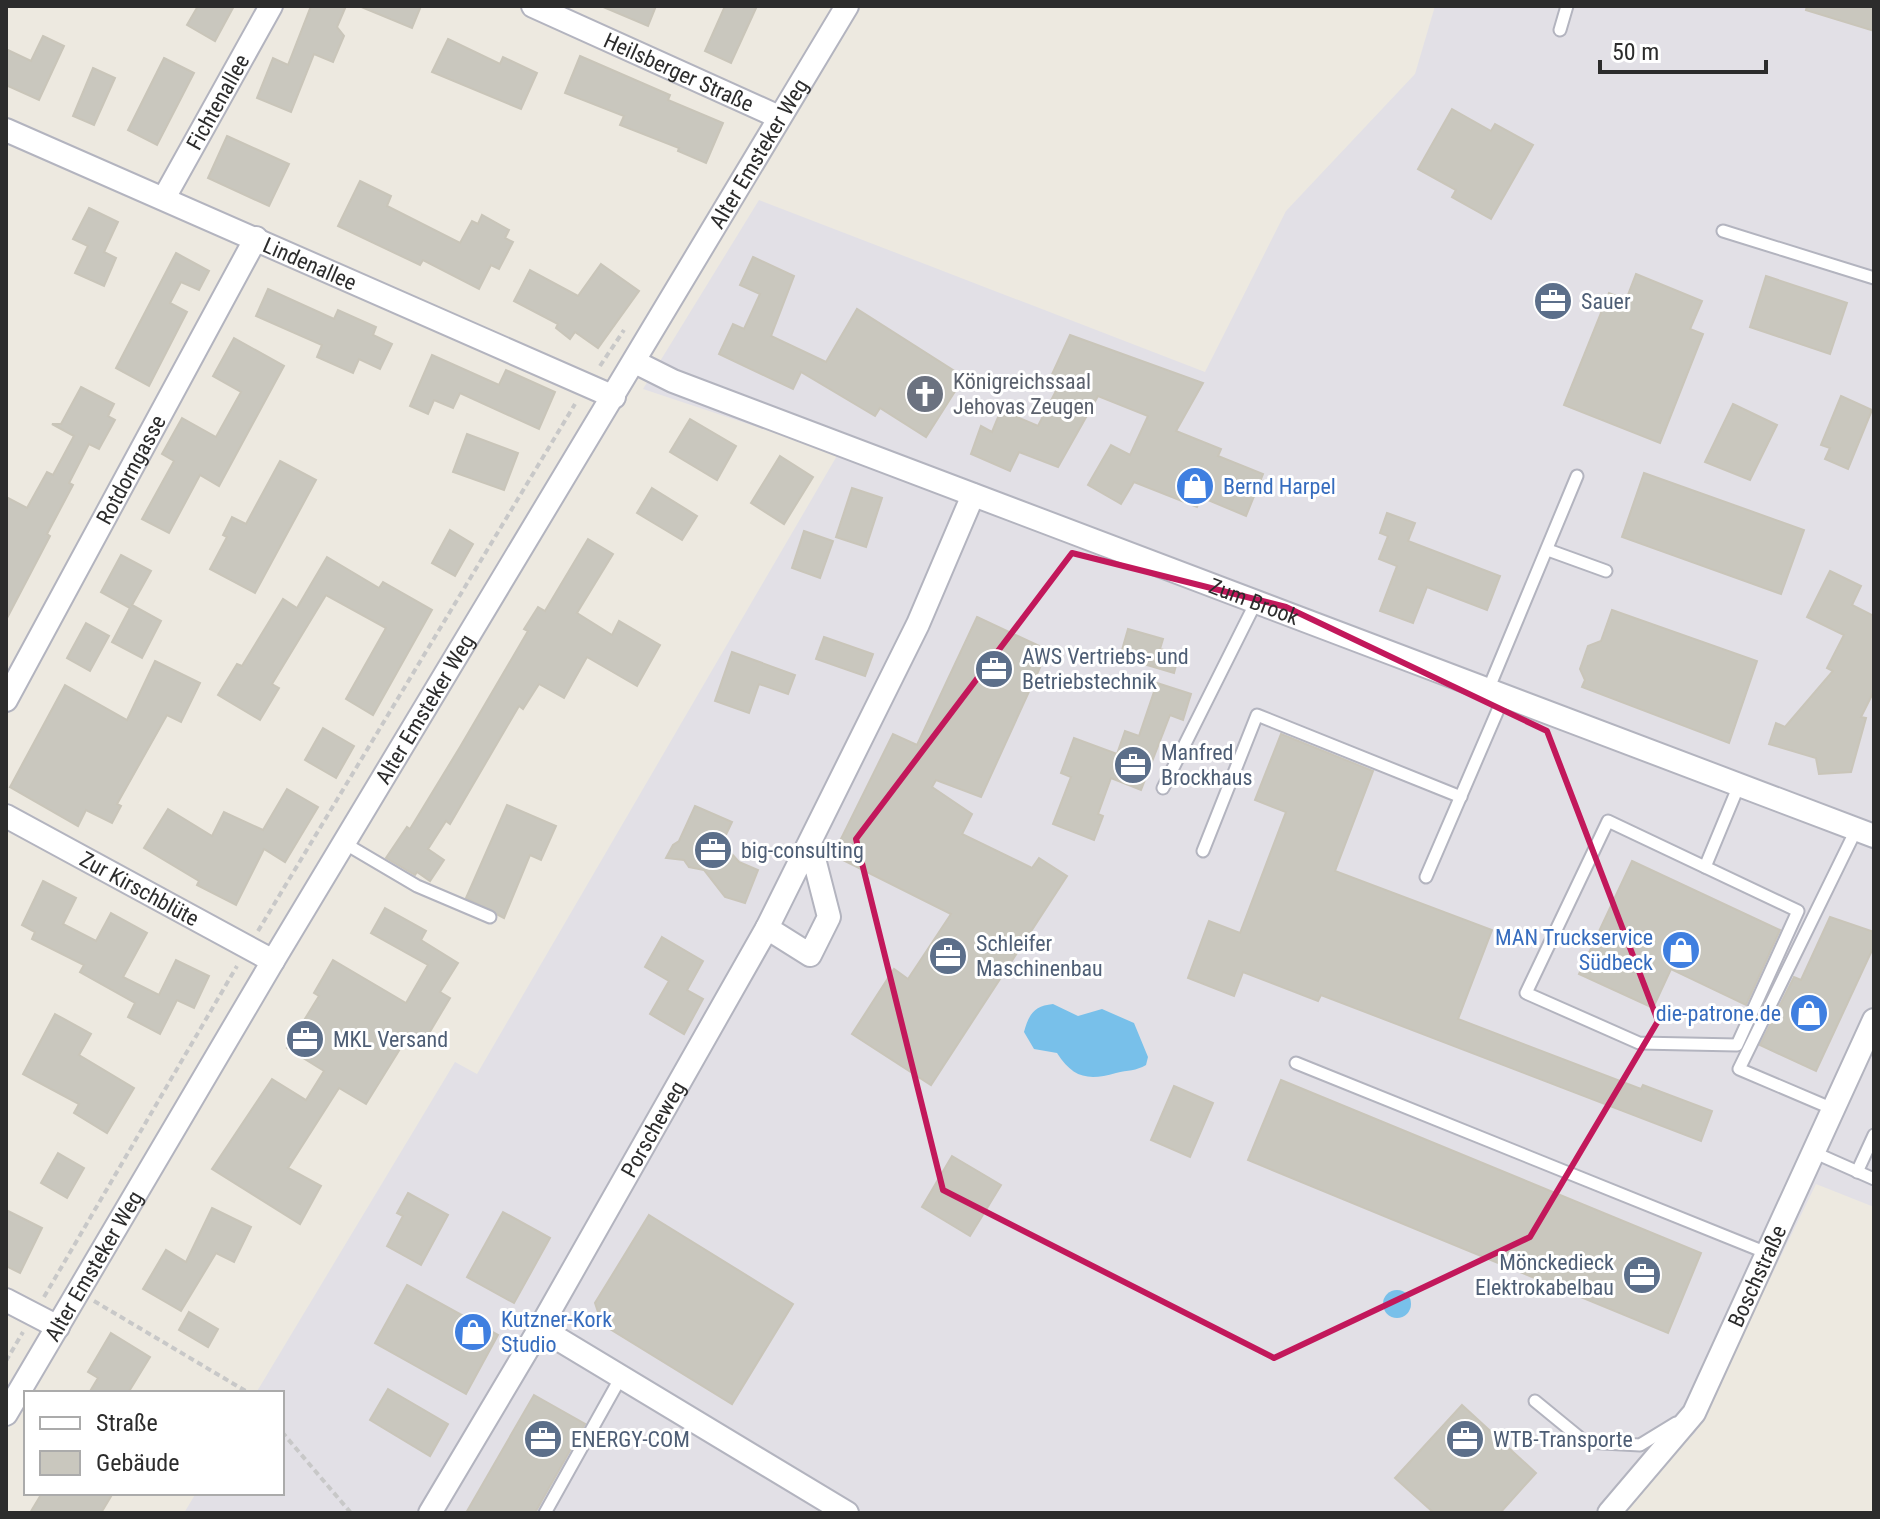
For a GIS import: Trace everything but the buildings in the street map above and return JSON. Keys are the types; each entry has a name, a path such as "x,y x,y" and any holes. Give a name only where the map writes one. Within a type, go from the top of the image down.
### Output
{"street":[{"name":"Fichtenallee","path":"164,198 271,6"},
{"name":"Heilsberger Straße","path":"533,6 779,117"},
{"name":"Alter Emsteker Weg","path":"6,1414 273,961 847,6"},
{"name":"Lindenallee","path":"6,130 614,397"},
{"name":"Rotdorngasse","path":"6,700 256,238"},
{"name":"Zum Brook","path":"635,362 673,381 1865,833"},
{"name":"Porscheweg","path":"432,1513 767,928 918,624 973,495"},
{"name":"Zur Kirschblüte","path":"6,816 273,961"},
{"path":"767,928 810,955 829,917 810,843"},
{"name":"Boschstraße","path":"1609,1513 1694,1413 1874,1020"},
{"path":"6,1300 58,1327"},
{"path":"540,1328 847,1513"}],"lane":[{"path":"1560,30 1567,6"},
{"path":"1723,231 1874,278"},
{"path":"1426,877 1461,797 1496,693 1577,476"},
{"path":"1548,550 1606,571"},
{"path":"1163,788 1256,602"},
{"path":"1203,851 1257,715 1461,797"},
{"path":"1705,867 1739,785"},
{"path":"1608,821 1705,867 1798,911 1737,1045 1639,1043 1526,993 1608,821"},
{"path":"1833,1109 1739,1069 1865,833"},
{"path":"344,843 417,886 490,917"},
{"path":"1296,1063 1767,1253"},
{"path":"1857,1172 1874,1135"},
{"path":"1813,1152 1874,1179"},
{"path":"545,1513 621,1377"},
{"path":"1535,1401 1585,1442 1640,1445 1694,1413"}],"path":[{"path":"6,1361 248,948 586,385 626,327"},
{"path":"79,1291 246,1391"},
{"path":"284,1434 351,1513"}],"highlighted area":[{"path":"1072,553 1286,607 1547,731 1658,1021 1530,1237 1274,1358 943,1190 856,839"}],"shaded area":[{"path":"1435,6 1874,6 1874,1207 1816,1184 1695,1433 1608,1513 184,1513 195,1495 284,1495 284,1391 257,1391 455,1062 477,1074 838,454 643,389 759,200 1205,372 1286,211 1415,74"}],"water":[{"path":"1053,1004 1078,1016 1102,1009 1134,1023 1148,1057 1146,1065 1089,1077 1069,1068 1057,1053 1034,1049 1024,1032 1028,1020 1037,1009"},
{"path":"1397,1290 1407,1294 1411,1304 1407,1314 1397,1318 1387,1314 1383,1304 1387,1294"}],"place":[{"name":"Sauer","path":"1553,301"},
{"name":"Königreichssaal Jehovas Zeugen","path":"925,394"},
{"name":"Bernd Harpel","path":"1195,486"},
{"name":"AWS Vertriebs- und Betriebstechnik","path":"994,669"},
{"name":"Manfred Brockhaus","path":"1133,765"},
{"name":"big-consulting","path":"713,850"},
{"name":"MAN Truckservice Südbeck","path":"1681,950"},
{"name":"Schleifer Maschinenbau","path":"948,956"},
{"name":"die-patrone.de","path":"1809,1013"},
{"name":"MKL Versand","path":"305,1039"},
{"name":"Mönckedieck Elektrokabelbau","path":"1642,1275"},
{"name":"Kutzner-Kork Studio","path":"473,1332"},
{"name":"ENERGY-COM","path":"543,1439"},
{"name":"WTB-Transporte","path":"1465,1439"}]}
